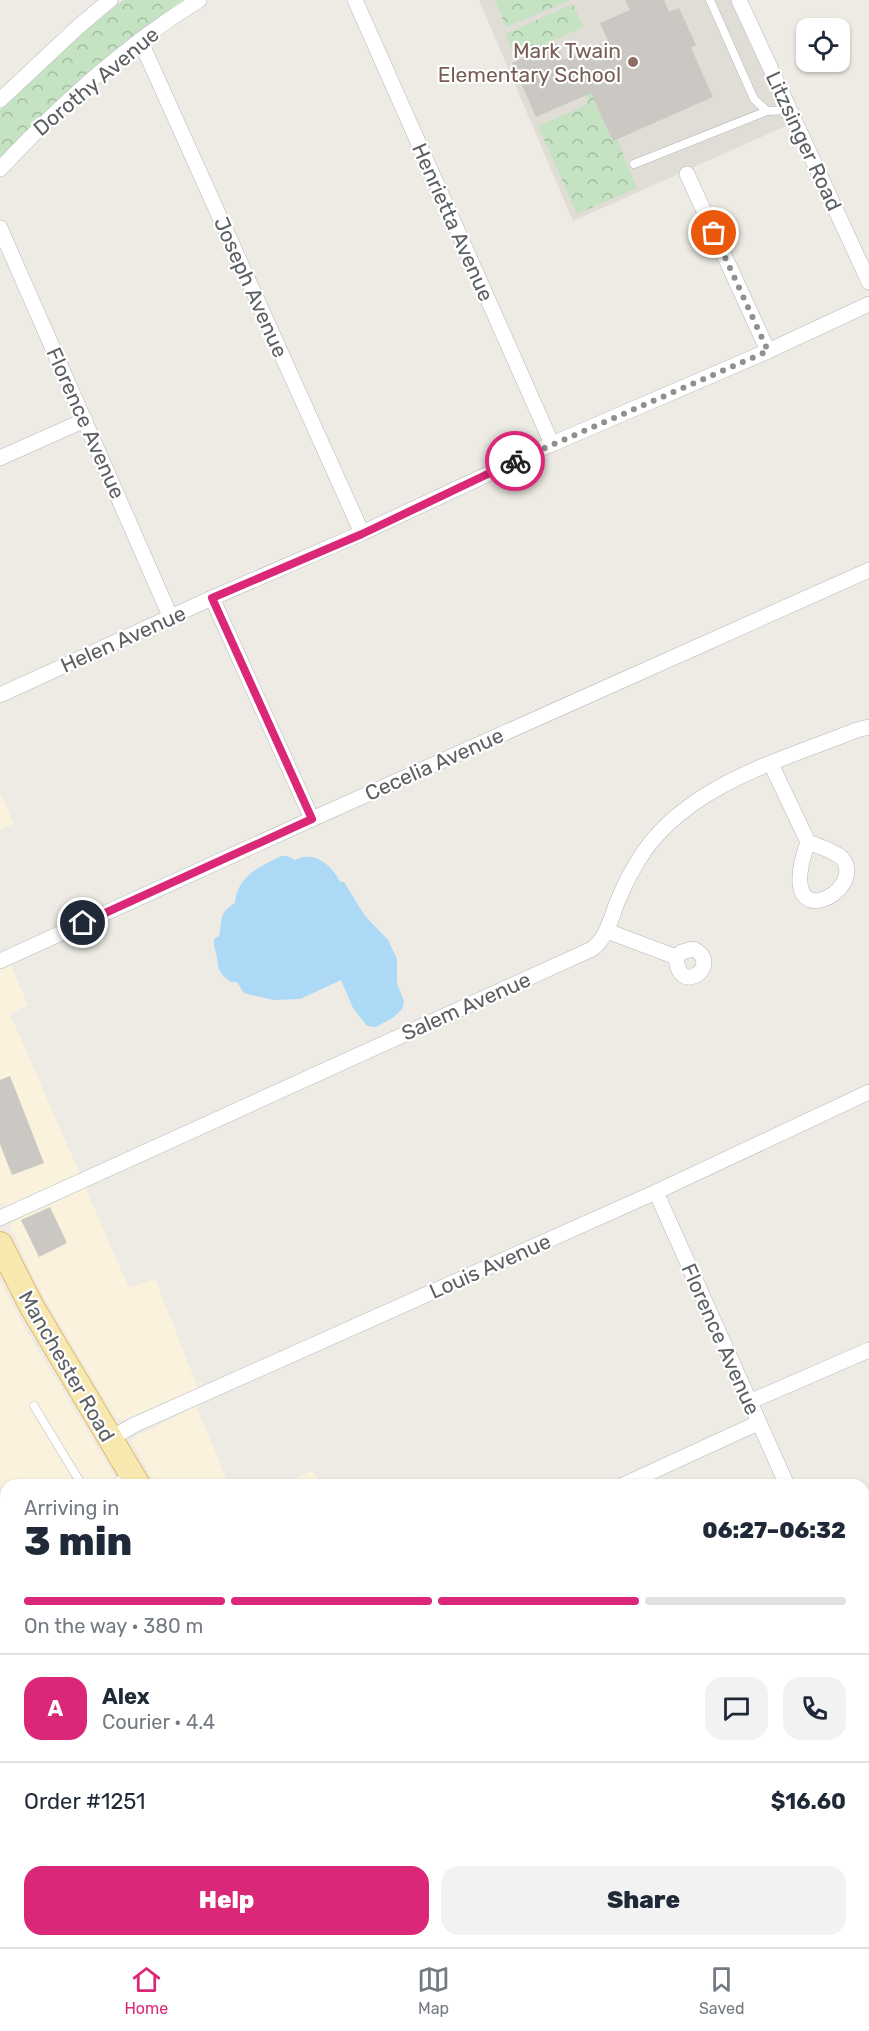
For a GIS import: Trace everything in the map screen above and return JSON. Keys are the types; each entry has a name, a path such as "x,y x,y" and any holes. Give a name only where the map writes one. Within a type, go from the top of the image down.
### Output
{"main road":[{"name":"Manchester Road","path":"0,1244 32,1307 110,1439 126,1479"}],"street":[{"path":"0,100 110,0"},
{"name":"Dorothy Avenue","path":"0,168 48,118 101,70 199,0"},
{"name":"Henrietta Avenue","path":"354,0 552,444"},
{"name":"Litzsinger Road","path":"739,0 869,282"},
{"name":"Joseph Avenue","path":"140,40 362,534"},
{"path":"687,174 768,351"},
{"name":"Florence Avenue","path":"0,228 171,618"},
{"name":"Helen Avenue","path":"0,694 212,598 362,534 552,444 768,351 869,304"},
{"path":"0,458 85,420"},
{"name":"Cecelia Avenue","path":"0,960 869,570"},
{"path":"212,598 312,819"},
{"name":"Salem Avenue","path":"0,1218 592,950 607,931 629,876 646,850 663,828 698,798 771,764 869,727"},
{"path":"771,764 808,842"},
{"path":"607,931 676,957"},
{"name":"Louis Avenue","path":"110,1439 134,1425 656,1192 869,1092"},
{"name":"Florence Avenue","path":"656,1192 784,1479"},
{"path":"749,1402 869,1350"},
{"path":"636,1479 758,1422"}],"lane":[{"path":"710,0 754,99 766,111"},
{"path":"634,164 766,111 790,110"},
{"path":"34,1406 78,1479"}],"shaded area":[{"name":"Mark Twain Elementary School","path":"479,0 732,0 788,125 573,221"},
{"path":"0,792 14,824 0,829"},
{"path":"11,965 28,1005 10,1014 80,1174 7,1206 0,1203 0,970"},
{"path":"85,1187 129,1288 155,1279 198,1388 122,1421 115,1417 49,1306 10,1226 12,1222"},
{"path":"0,1281 28,1333 116,1479 0,1479"},
{"path":"196,1406 226,1479 153,1479 131,1441"},
{"path":"313,1471 318,1479 295,1479"}],"green space":[{"path":"123,0 182,0 88,75 0,157 0,110 74,38"},
{"path":"495,0 571,0 506,27"},
{"path":"573,4 583,27 515,57 505,34"},
{"path":"613,82 596,104 613,141 617,139 637,188 577,214 538,126 586,105 589,100 586,94"}],"water":[{"path":"282,856 295,860 311,857 326,864 340,882 344,882 365,916 388,940 397,959 397,983 404,1002 402,1009 394,1017 376,1027 367,1026 353,1008 341,980 300,999 273,1000 244,993 237,982 231,982 222,974 214,943 215,938 219,936 222,917 226,910 235,903 240,886 245,879 258,868"}],"building":[{"path":"625,0 664,0 669,12 679,8 696,45 691,48 713,97 613,141 591,93 536,117 512,63 556,43 564,60 608,41 600,23 630,10"},
{"path":"10,1076 44,1163 12,1175 0,1144 0,1080"},
{"path":"50,1207 67,1243 39,1257 21,1220"}],"way so far":[{"path":"515,461 768,351 714,233"}],"place":[{"name":"Mark Twain Elementary School","path":"633,62"}],"route":[{"path":"83,923 312,819 212,598 362,534 515,461"}]}
